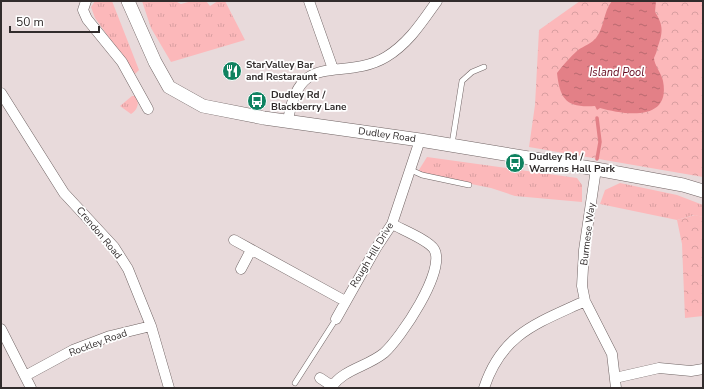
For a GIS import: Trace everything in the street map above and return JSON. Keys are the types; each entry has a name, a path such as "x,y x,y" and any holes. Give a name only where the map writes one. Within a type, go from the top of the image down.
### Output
{"main road":[{"name":"Dudley Road","path":"128,1 155,62 169,87 203,106 225,112 420,140 596,169 683,185 703,191"}],"street":[{"path":"86,1 83,10 87,19 122,62 148,109"},
{"path":"309,1 333,69"},
{"path":"288,121 291,104 301,84 310,76 319,71 371,64 386,57 405,43 415,32 437,1"},
{"name":"Crendon Road","path":"1,93 64,193 114,247 124,264 140,295 151,326 169,388"},
{"name":"Rough Hill Drive","path":"336,319 376,248 392,224 420,140"},
{"name":"Burmese Way","path":"596,169 584,250 582,286 585,301 612,354 616,383"},
{"path":"320,378 332,387 348,372 385,352 417,308 430,283 437,257 435,251 430,245 392,224"},
{"path":"234,240 345,301"},
{"path":"241,270 251,250"},
{"path":"484,388 488,375 498,355 514,338 530,327 585,301"},
{"name":"Rockley Road","path":"25,376 73,350 110,336 151,326"},
{"path":"1,329 31,388"},
{"path":"616,383 659,368 692,370 703,369"}],"lane":[{"path":"452,145 462,81 472,72 484,67"},
{"path":"411,170 422,175 469,185"},
{"path":"295,383 336,319"}],"green space":[{"path":"95,1 112,1 139,70 135,74 95,18 91,7"},
{"path":"142,1 175,1 181,4 192,1 206,1 210,6 218,1 225,1 245,40 171,62 151,28"},
{"path":"580,1 703,1 703,177 529,147 535,105 539,30"},
{"path":"132,96 137,98 138,103 137,108 131,114 120,106"},
{"path":"427,157 577,178 582,185 582,202 515,196 491,188 417,173"},
{"path":"620,183 677,195 703,205 703,217 694,215 677,220 600,204 605,190"},
{"path":"695,215 703,217 703,316 685,318 682,244 677,220"}],"water":[{"name":"Island Pool","path":"612,1 656,1 655,12 660,21 662,30 654,58 655,64 663,81 664,94 660,104 653,109 644,112 633,113 610,111 600,108 597,110 595,106 571,104 563,96 560,90 557,73 578,50 596,38"}],"waterway":[{"path":"597,118 600,142 597,159"}],"place":[{"name":"StarValley Bar and Restaraunt","path":"232,71"},
{"name":"Dudley Rd / Blackberry Lane","path":"257,101"},
{"name":"Dudley Rd / Warrens Hall Park","path":"515,163"}]}
